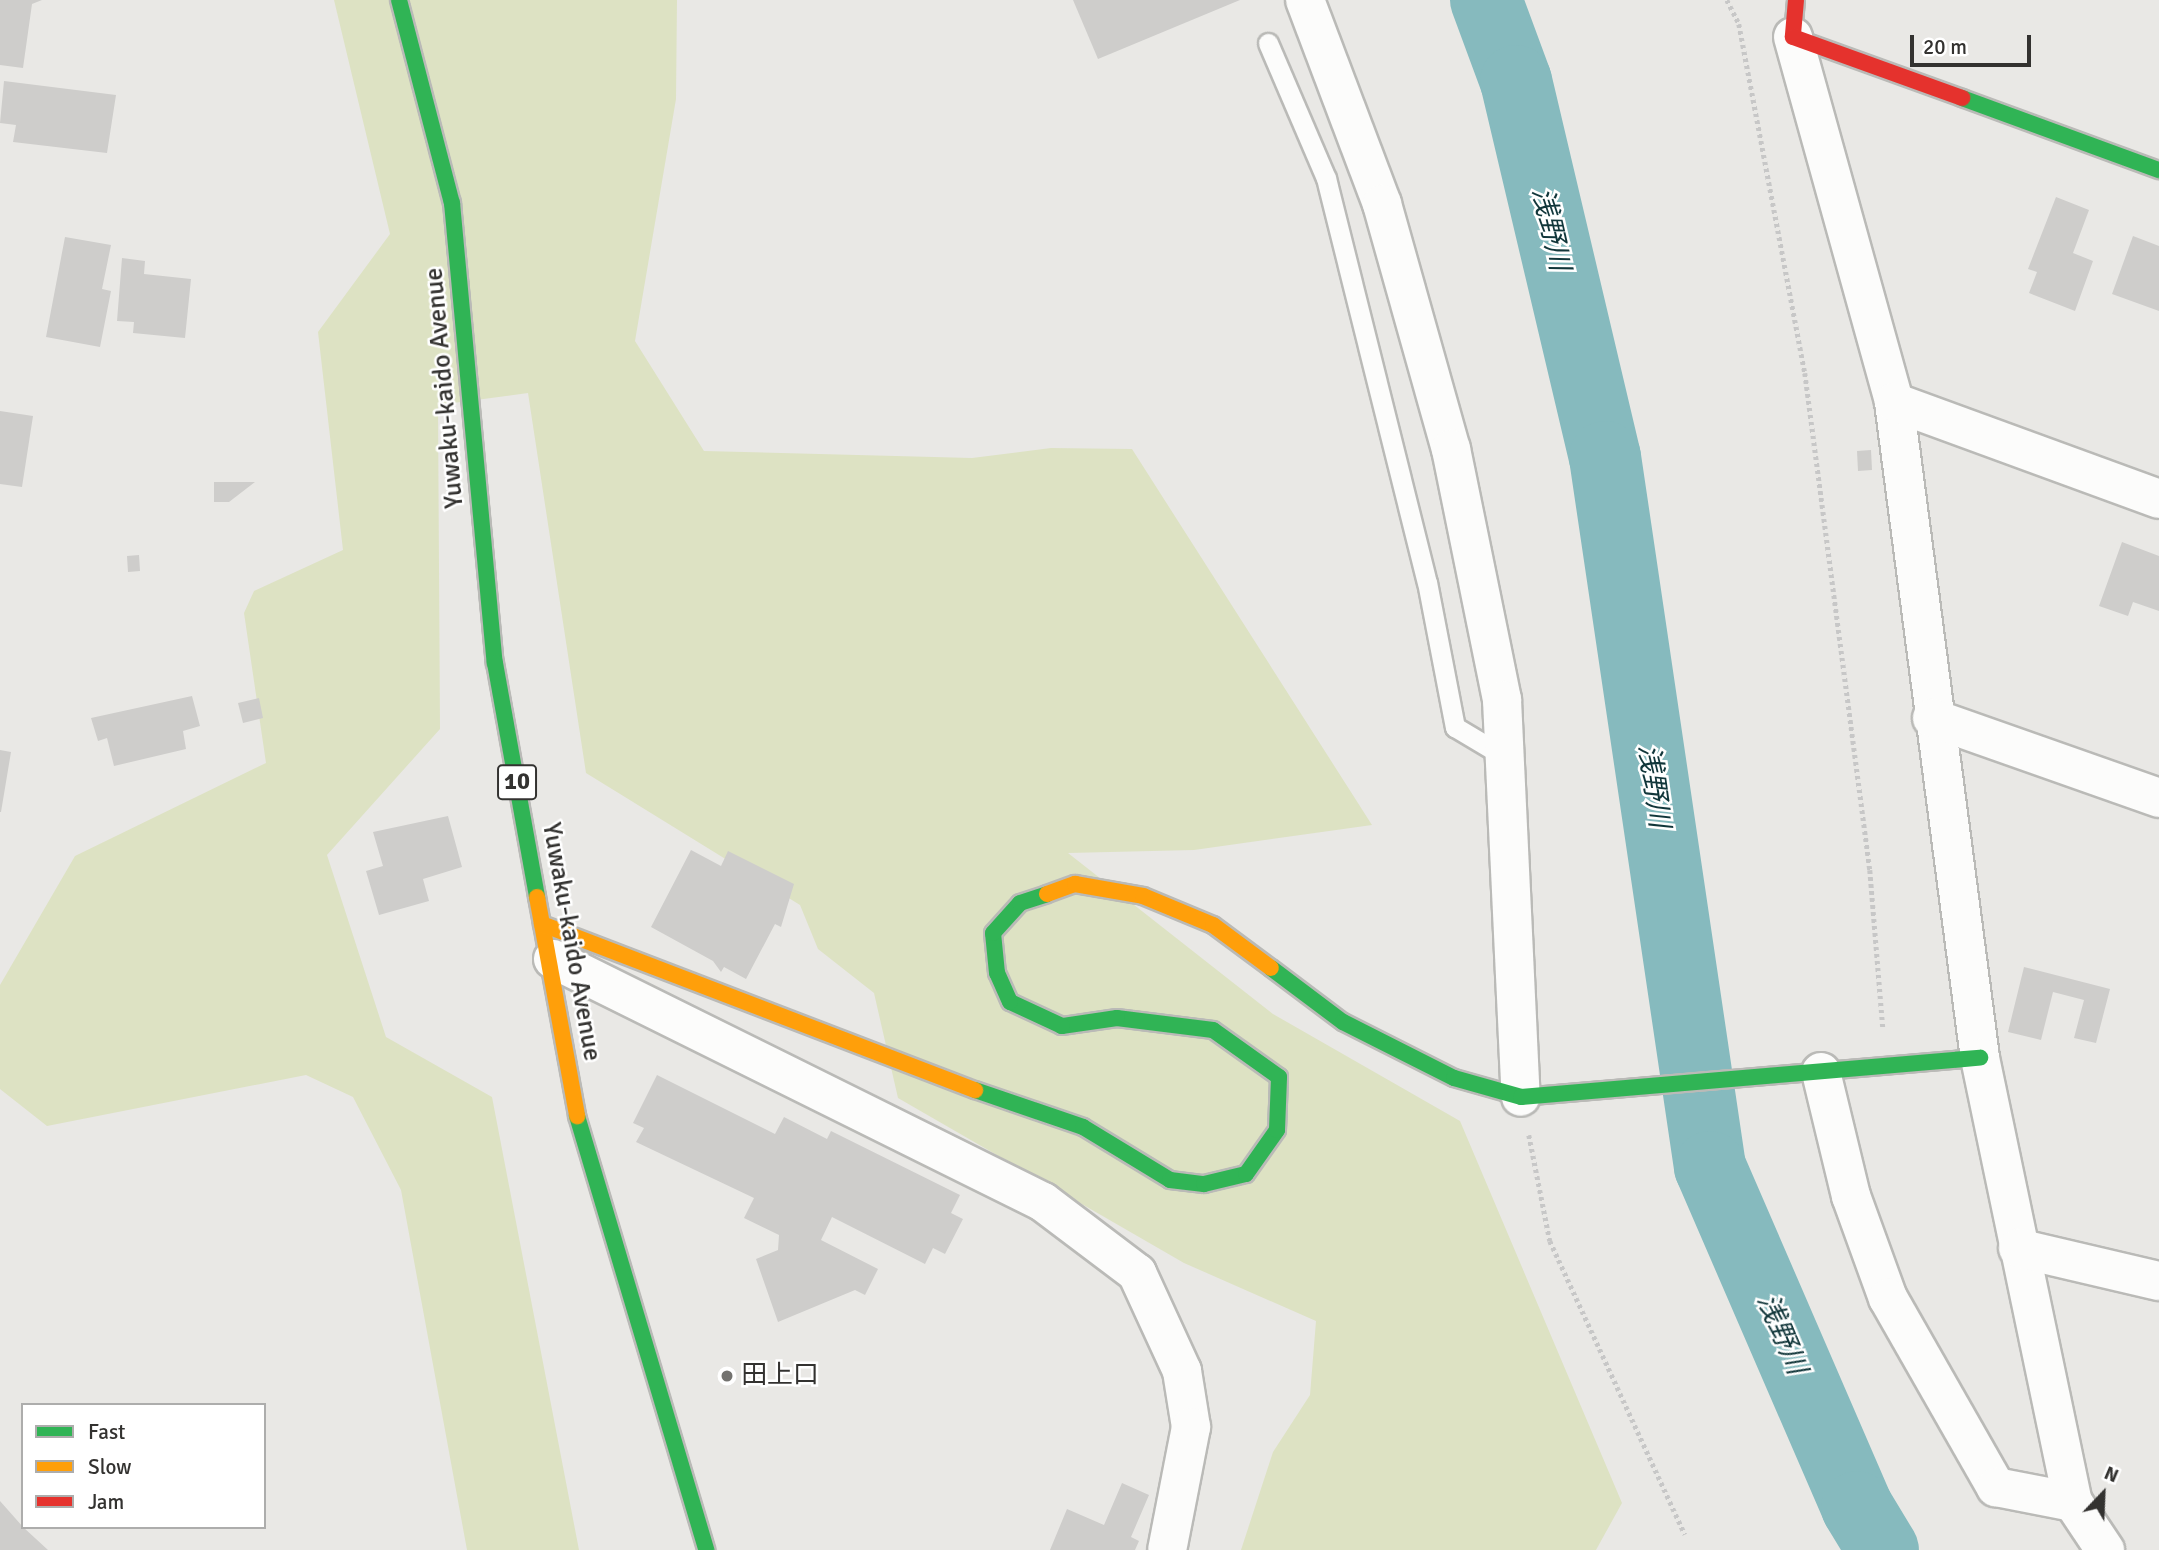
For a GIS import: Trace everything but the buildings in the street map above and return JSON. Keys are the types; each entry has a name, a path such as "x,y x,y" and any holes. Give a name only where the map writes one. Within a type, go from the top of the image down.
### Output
{"street":[{"name":"Yuwaku-kaido Avenue","path":"399,0 452,203 495,663 548,941 578,1122 706,1550"},
{"path":"1305,0 1382,204 1451,449 1502,700 1507,758 1521,1097"},
{"path":"1795,18 2159,170"},
{"path":"1795,18 1894,402 1933,718 1980,1058 2018,1248 2073,1502 2105,1550"},
{"path":"1894,402 2159,499"},
{"path":"1933,718 2159,798"},
{"path":"548,941 1083,1126 1170,1181 1204,1184 1246,1174 1277,1130 1279,1077 1213,1030 1117,1018 1062,1026 1010,1002 997,973 993,933 1020,903 1075,884 1143,896 1213,925 1343,1022 1454,1079 1521,1097 1566,1098 1980,1058"},
{"path":"548,941 1043,1202 1137,1273 1182,1371 1191,1426 1167,1550"},
{"path":"1812,1073 1851,1196 1888,1298 1996,1487 2073,1502"},
{"path":"2018,1248 2159,1281"}],"lane":[{"path":"1268,43 1326,178 1427,582 1455,727 1507,758"}],"path":[{"path":"1727,0 1739,24 1805,373 1870,870 1886,1066"},
{"path":"1521,1097 1550,1241 1685,1534"}],"green space":[{"path":"334,0 677,0 676,99 635,341 704,451 972,458 1051,448 1132,449 1372,825 1194,850 1068,853 1273,1014 1460,1121 1622,1503 1596,1550 1241,1550 1273,1452 1310,1395 1316,1321 1184,1263 898,1098 874,993 818,949 800,905 586,773 528,393 438,405 440,729 327,855 386,1037 492,1097 579,1550 467,1550 401,1190 353,1097 306,1075 47,1126 0,1089 0,985 75,856 266,763 244,613 254,591 343,550 318,332 390,234"}],"waterway":[{"name":"浅野川","path":"1486,0 1516,81 1605,457 1710,1167 1857,1507 1883,1550"}],"traffic: fast":[{"path":"399,0 452,203 495,663 537,897"},
{"path":"1962,98 2159,170"},
{"path":"975,1090 1083,1127 1170,1180 1204,1184 1246,1174 1277,1130 1279,1077 1213,1030 1117,1018 1062,1026 1010,1002 997,973 993,933 1020,903 1047,894"},
{"path":"1271,968 1343,1022 1454,1078 1521,1097 1980,1058"},
{"path":"577,1116 706,1550"}],"traffic: slow":[{"path":"1047,894 1075,884 1143,896 1213,925 1271,968"},
{"path":"537,897 577,1116"},
{"path":"542,924 975,1090"}],"traffic: jam":[{"path":"1796,0 1793,37 1962,98"}],"place":[{"name":"田上口","path":"727,1376"}]}
